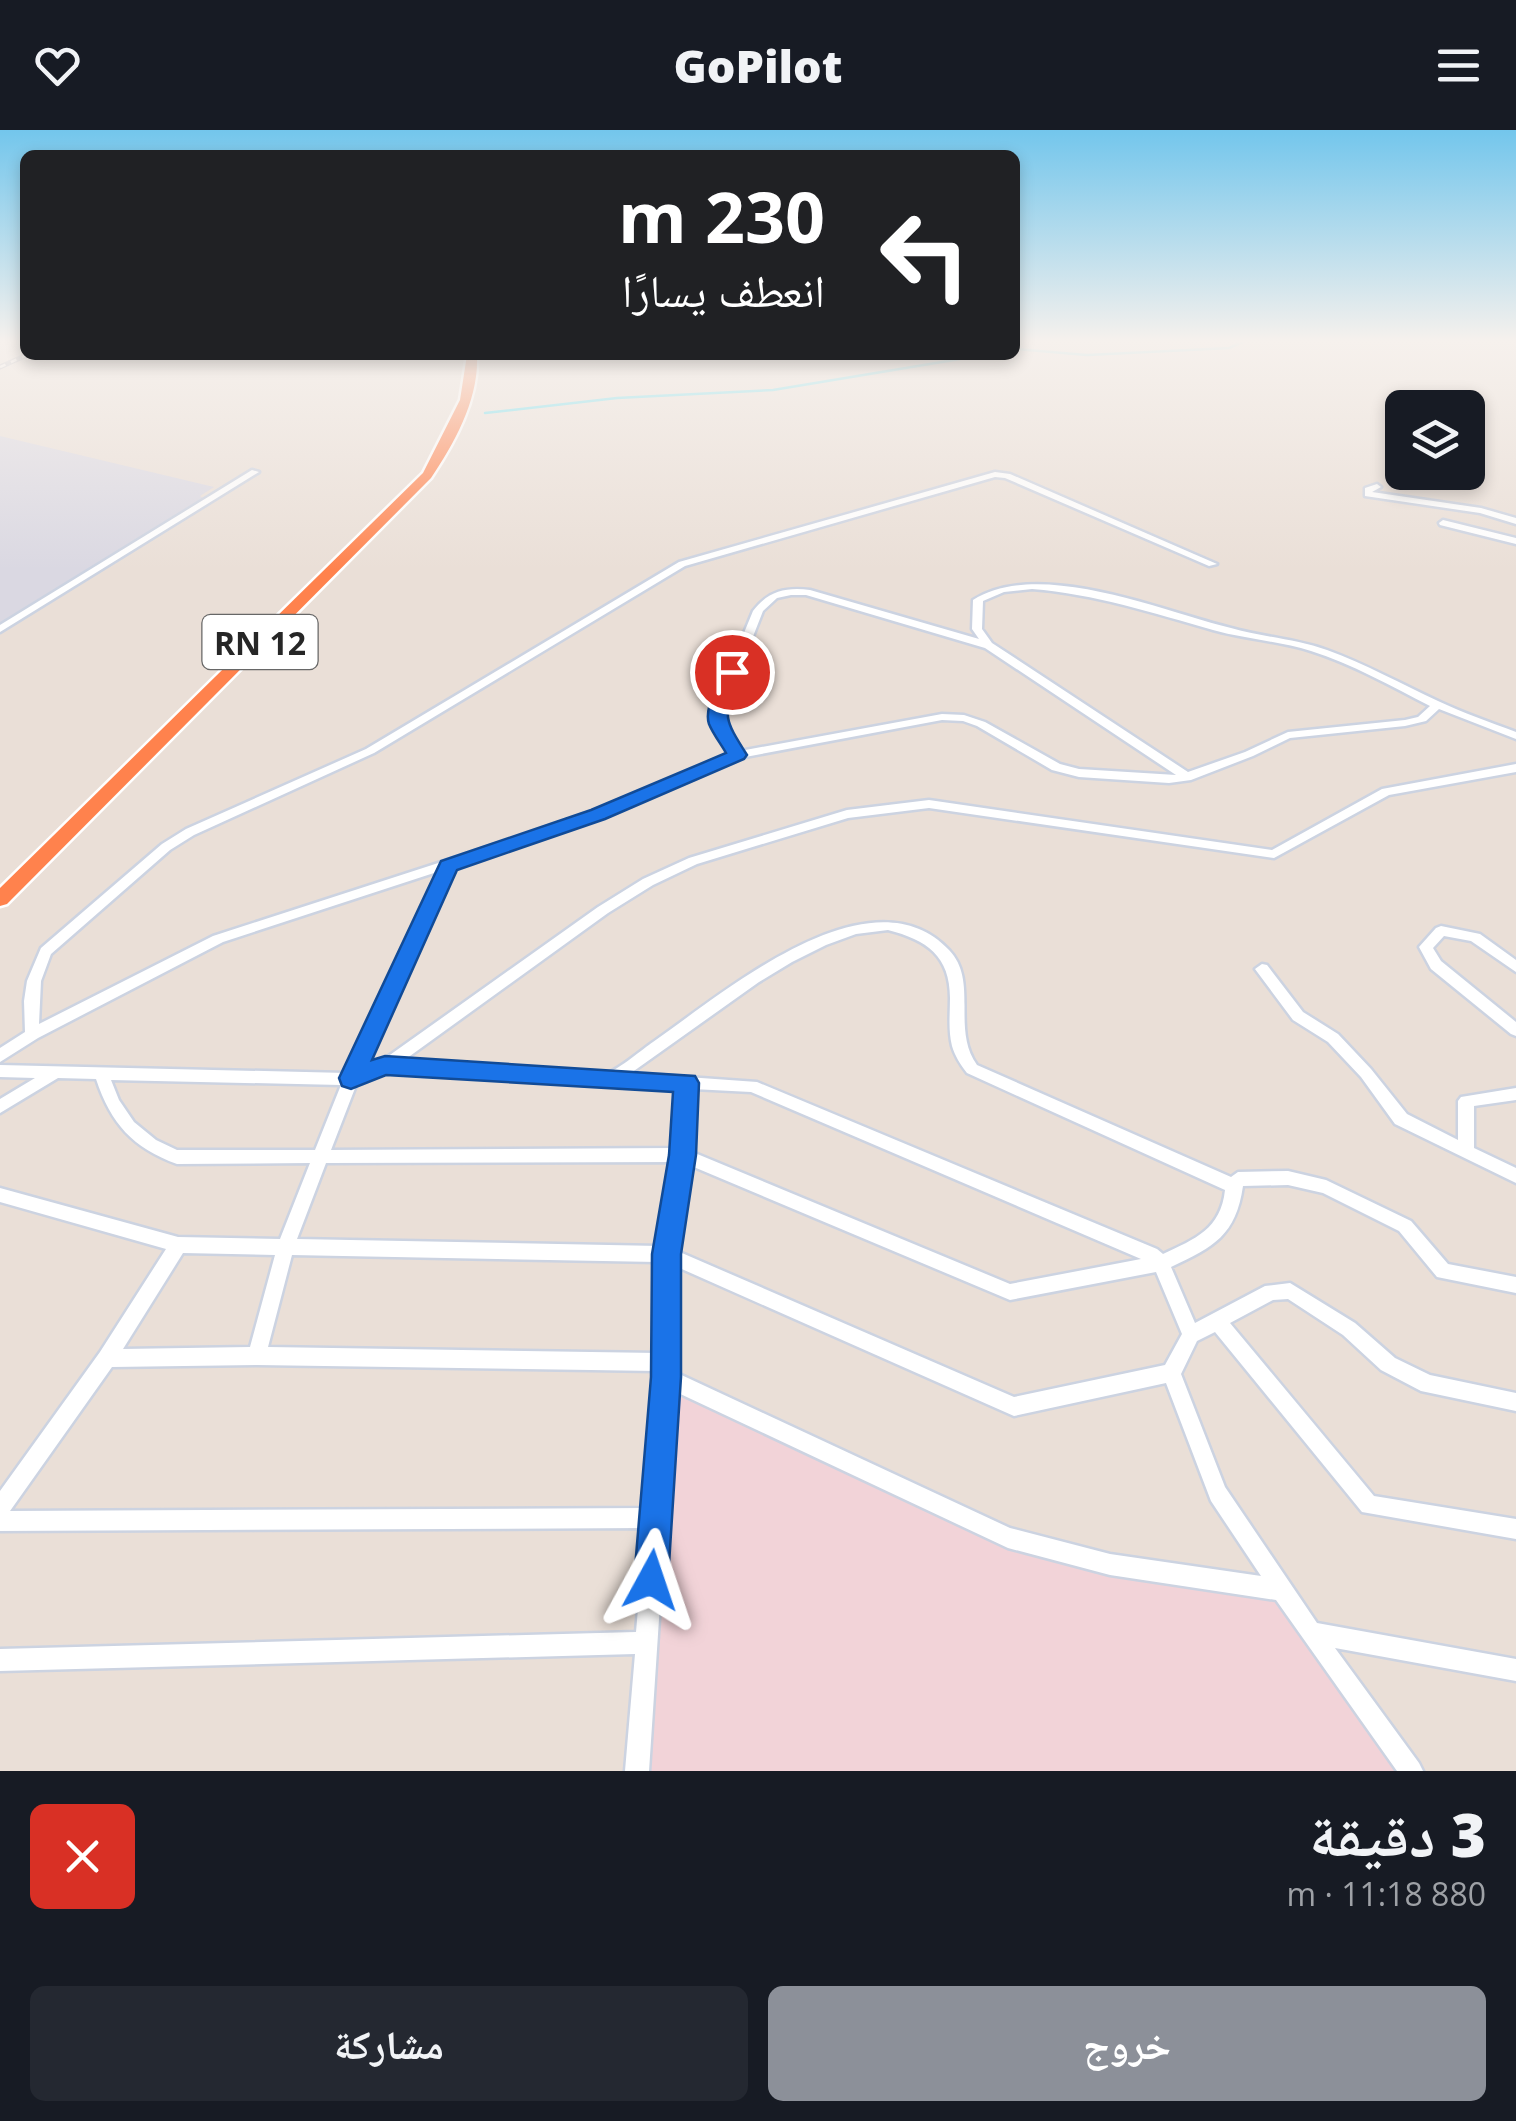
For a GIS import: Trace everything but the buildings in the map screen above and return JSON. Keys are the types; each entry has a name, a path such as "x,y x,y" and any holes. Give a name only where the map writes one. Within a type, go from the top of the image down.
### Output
{"highway":[{"name":"RN 12","path":"0,882 416,475 446,417"},
{"name":"RN 12","path":"0,900 427,475 456,417"}],"street":[{"path":"0,629 255,472"},
{"path":"33,1034 30,1001 36,970 46,951 166,847 230,813 370,751 694,559 995,474 1212,564"},
{"path":"1378,487 1368,490 1368,494 1481,511 1516,521"},
{"path":"1443,523 1516,540"},
{"path":"988,645 977,629 976,615 978,600 992,591 1015,586 1079,592 1316,650 1516,736"},
{"path":"737,755 716,713 758,611 768,597 806,592 988,645 1186,777"},
{"path":"0,1056 33,1034 218,939 598,815 737,755 942,717 964,718 1056,767 1140,779 1186,777 1288,735 1405,723 1422,719 1437,704"},
{"path":"0,1071 351,1078 385,1066 648,882 693,861 846,814 929,804 1274,854 1386,792 1516,768"},
{"path":"256,1356 286,1245 351,1078 449,866"},
{"path":"613,1078 799,951 863,929 906,928 936,945 953,968 957,1049 972,1069 1234,1186"},
{"path":"1516,967 1466,934 1440,931 1426,947 1436,965 1516,1030"},
{"path":"1262,969 1298,1016 1332,1038 1366,1072 1401,1119 1515,1175"},
{"path":"385,1066 724,1082 772,1092 1151,1254 1162,1263 1191,1336"},
{"path":"0,1107 58,1071"},
{"path":"102,1075 111,1106 155,1151 176,1157 682,1155 1010,1292 1162,1263 1196,1248 1220,1229 1234,1210 1234,1186 1238,1179 1263,1177 1326,1186 1405,1226 1444,1271 1516,1285"},
{"path":"637,1771 666,1369 666,1254 682,1155 686,1083"},
{"path":"1466,1152 1466,1102 1516,1094"},
{"path":"0,1195 178,1245 666,1254 1014,1407 1171,1373 1191,1336 1271,1292 1290,1292 1335,1319 1373,1353 1409,1375 1445,1390 1516,1402"},
{"path":"0,1508 106,1358 178,1245"},
{"path":"1218,1322 1369,1505 1516,1529"},
{"path":"106,1358 256,1356 666,1369 1008,1538 1123,1566 1284,1590"},
{"path":"1171,1373 1218,1494 1410,1771"},
{"path":"0,1521 656,1518"},
{"path":"1311,1633 1516,1670"},
{"path":"0,1660 646,1642"}],"shaded area":[{"path":"0,436 214,487 200,496 204,499 0,623"},
{"path":"667,1377 1008,1538 1284,1590 1412,1771 644,1771"}],"route":[{"path":"651,1580 666,1377 666,1254 682,1155 686,1083 385,1066 351,1078 449,866 598,815 737,755 716,713 732,672"}]}
